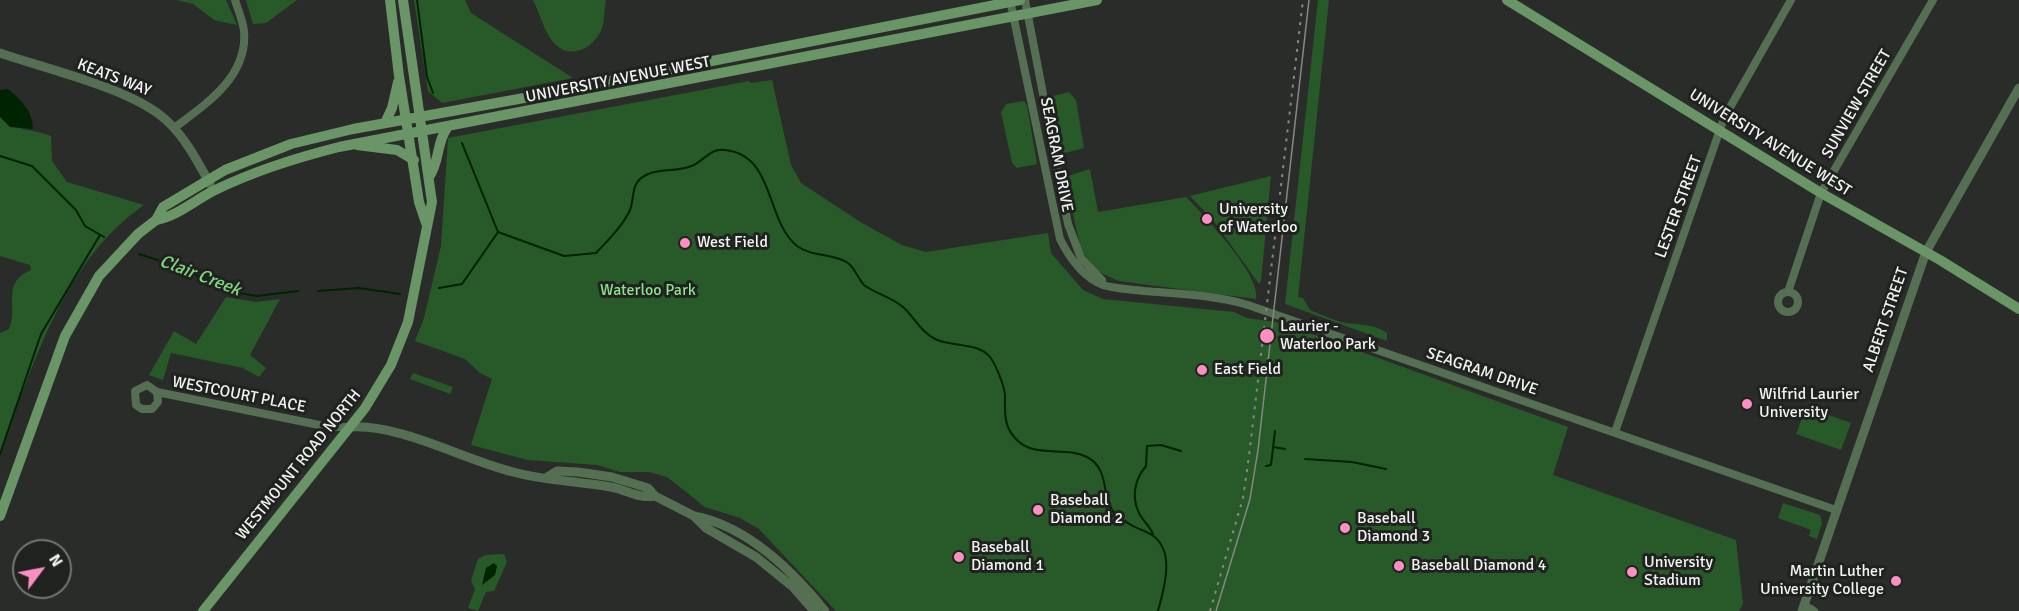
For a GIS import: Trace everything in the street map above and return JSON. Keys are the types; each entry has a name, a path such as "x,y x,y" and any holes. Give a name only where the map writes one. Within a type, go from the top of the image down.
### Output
{"main road":[{"name":"WESTMOUNT ROAD NORTH","path":"390,0 399,76 419,202 426,223"},
{"name":"WESTMOUNT ROAD NORTH","path":"203,611 351,427 382,383 405,330 417,286 426,223 432,202 424,132 403,0"},
{"name":"UNIVERSITY AVENUE WEST","path":"0,516 65,336 84,300 118,253 156,220 163,207 243,162 291,144 384,123 1016,0"},
{"name":"UNIVERSITY AVENUE WEST","path":"156,220 169,217 214,191 279,163 354,144 447,128 1097,0"},
{"name":"UNIVERSITY AVENUE WEST","path":"1515,2 1719,131 2019,309"},
{"path":"384,123 392,108 399,76"},
{"path":"429,177 435,168 438,145 447,128"},
{"path":"354,144 397,150 414,160"}],"street":[{"path":"174,128 220,91 239,62 244,30 235,0"},
{"name":"SEAGRAM DRIVE","path":"1016,0 1027,14 1070,234 1088,268 1113,287"},
{"name":"SEAGRAM DRIVE","path":"1016,0 1013,16 1060,239 1071,259 1081,270 1102,285 1220,298 1248,305 1836,510"},
{"name":"LESTER STREET","path":"1615,432 1719,131 1791,0"},
{"name":"SUNVIEW STREET","path":"1788,292 1821,193 1933,0"},
{"name":"KEATS WAY","path":"0,53 128,96 156,111 174,128 214,191"},
{"name":"ALBERT STREET","path":"1803,608 1926,252 2019,88"},
{"name":"WESTCOURT PLACE","path":"157,392 329,427 351,427"},
{"path":"351,427 381,428 515,473 547,477 557,471 612,477 648,488 655,496 694,516 712,519 761,548 793,574 825,611"},
{"path":"694,516 706,528 765,564 793,586 814,611"},
{"path":"1803,608 1814,611"}],"green space":[{"path":"177,0 226,0 237,25 214,20 193,4"},
{"path":"246,0 297,0 266,23 253,24"},
{"path":"414,0 465,0 471,13 573,78 442,103 428,91"},
{"path":"533,0 606,0 604,22 599,35 581,50 567,51 560,48 547,33"},
{"path":"1318,0 1329,0 1298,297 1303,298 1310,310 1329,318 1382,330 1387,333 1387,341 1285,304"},
{"name":"Waterloo Park","path":"772,80 791,165 801,183 862,223 902,245 926,252 1048,233 1051,253 1083,290 1103,299 1234,312 1247,318 1282,323 1568,427 1553,475 1736,540 1743,604 1739,611 836,611 759,529 740,518 705,507 667,477 649,472 620,472 597,465 528,460 471,445 492,379 480,373 465,359 415,341 424,318 441,246 448,138 749,81 751,83"},
{"path":"1069,92 1076,100 1084,148 1061,154 1049,97"},
{"path":"1024,101 1027,105 1037,164 1017,168 1012,163 1001,112 1006,104"},
{"path":"0,117 11,125 51,136 52,161 67,182 144,205 116,228 92,255 72,285 54,316 39,350 0,452 0,333 9,329 12,320 12,296 16,281 31,270 30,265 0,256"},
{"path":"1090,169 1098,212 1186,197 1217,230 1241,261 1250,276 1256,299 1119,281 1095,269 1081,250 1066,183 1068,176"},
{"path":"1271,176 1259,284 1213,220 1190,196"},
{"path":"226,297 256,302 280,299 250,355 266,368 259,377 243,368 171,353 163,380 149,375 174,331 196,344"},
{"path":"413,373 453,387 450,394 410,379"},
{"path":"1806,407 1851,423 1841,450 1796,434"},
{"path":"1783,503 1820,515 1822,523 1817,539 1809,536 1811,530 1778,518"},
{"path":"504,554 507,562 494,591 486,592 478,611 468,608 475,589 471,581 478,559 486,555"}],"shaded area":[{"path":"8,89 29,111 33,129 10,127 0,117 0,90"},
{"path":"494,563 497,566 495,575 482,585 486,568"}],"waterway":[{"path":"417,0 427,77 433,93"},
{"path":"462,143 498,232 564,256 596,253 623,222 630,210 635,186 646,175 694,165 708,154 720,150 741,154 753,163 761,176 779,221 797,246 809,252 848,263 864,285 899,304 926,333 935,339 979,349 990,357 1004,391 1007,425 1018,441 1033,449 1070,452 1087,457 1094,462 1101,473 1113,511 1125,522 1152,535 1164,551 1165,582 1158,611"},
{"name":"Clair Creek","path":"0,156 32,166 76,210 85,226 104,237"},
{"name":"Clair Creek","path":"439,288 462,284 498,232"},
{"path":"0,454 41,334 100,235"},
{"name":"Clair Creek","path":"139,254 185,269 228,291 257,296 298,291"},
{"name":"Clair Creek","path":"318,291 359,288 400,294"},
{"path":"1266,466 1271,465 1275,431"},
{"path":"1153,534 1139,513 1135,500 1135,488 1146,466 1147,446 1161,445 1181,451"},
{"path":"1273,447 1285,449"},
{"path":"1305,459 1352,462 1386,469"}],"tram line":[{"path":"1216,611 1250,499 1258,450 1309,0"}],"railway":[{"path":"1210,611 1243,498 1303,0"}],"place":[{"name":"University of Waterloo","path":"1207,219"},
{"name":"West Field","path":"685,243"},
{"name":"Laurier - Waterloo Park","path":"1267,336"},
{"name":"East Field","path":"1202,370"},
{"name":"Wilfrid Laurier University","path":"1747,404"},
{"name":"Baseball Diamond 2","path":"1038,510"},
{"name":"Baseball Diamond 3","path":"1345,528"},
{"name":"Baseball Diamond 1","path":"959,557"},
{"name":"Baseball Diamond 4","path":"1399,566"},
{"name":"University Stadium","path":"1632,572"},
{"name":"Martin Luther University College","path":"1896,581"}]}
